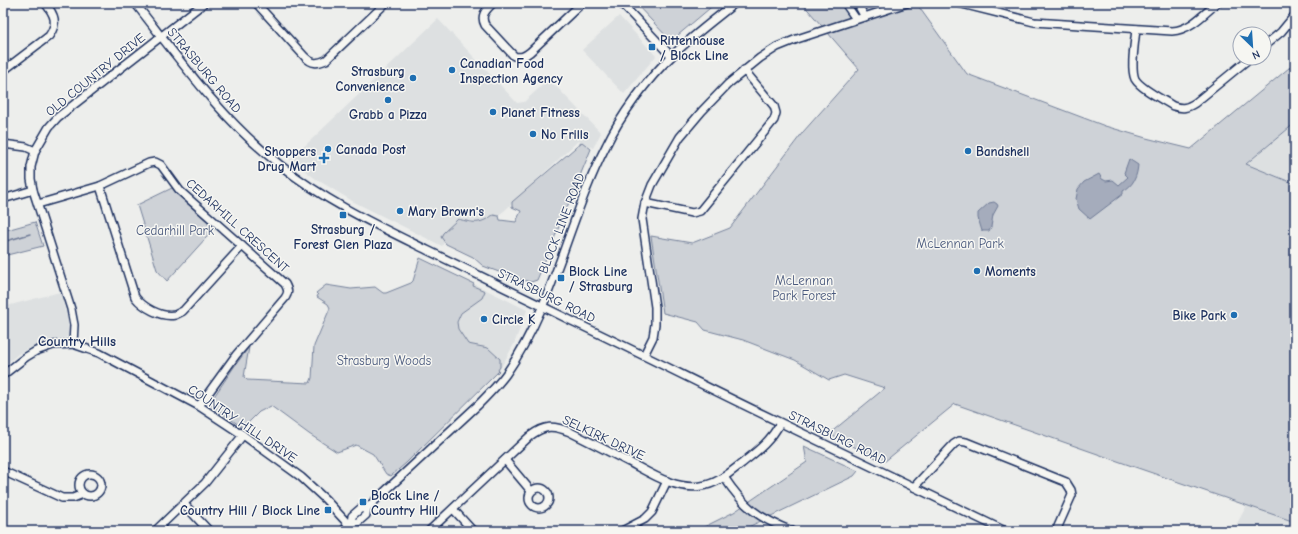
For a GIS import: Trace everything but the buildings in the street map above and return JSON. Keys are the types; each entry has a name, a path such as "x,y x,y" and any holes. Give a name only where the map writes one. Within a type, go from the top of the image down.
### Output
{"street":[{"path":"3,71 49,36 55,26 52,12 46,3"},
{"name":"STRASBURG ROAD","path":"135,3 188,71 225,115 256,146 316,192 397,236 1005,531"},
{"name":"OLD COUNTRY DRIVE","path":"73,344 74,325 72,313 33,190 31,167 35,150 49,127 58,117 204,3"},
{"path":"256,3 305,57 310,62 315,63 320,63 326,60 386,3"},
{"path":"493,3 483,14 482,20 484,25 514,56 520,57 525,56 530,52 582,3"},
{"path":"621,3 671,56"},
{"name":"BLOCK LINE ROAD","path":"343,531 350,524 358,522 366,515 367,508 478,405 497,386 506,374 518,355 542,307 592,175 605,146 622,118 649,81 671,56 735,3"},
{"path":"844,3 856,19"},
{"path":"857,3 865,17"},
{"path":"644,355 653,337 655,307 642,219 645,203 652,185 661,167 680,137 717,95 744,70 777,47 907,3"},
{"path":"958,3 1034,22 1136,29 1178,30 1190,25 1217,3"},
{"path":"1272,39 1281,32 1295,15"},
{"path":"1136,29 1133,69 1135,79 1142,87 1173,106 1179,108 1188,107 1195,103 1240,66"},
{"path":"645,203 692,213 700,211 774,120 776,113 774,106 744,70"},
{"path":"3,144 26,147 35,150"},
{"name":"CEDARHILL CRESCENT","path":"38,204 100,186 149,163 156,162 161,165 180,191 286,284 288,293 236,355 199,406"},
{"path":"100,186 135,297 143,305 160,314 174,315 184,311 242,246"},
{"path":"3,199 33,190"},
{"name":"COUNTRY HILL DRIVE","path":"3,375 26,357 36,351 53,345 73,344 99,353 199,406 242,435 301,477 350,524"},
{"name":"SELKIRK DRIVE","path":"429,531 537,431 550,426 559,427 570,432 667,481 689,487 700,487 712,484 724,477 764,446 776,431 780,423"},
{"path":"155,531 205,483 242,435"},
{"path":"914,487 954,444 959,441 966,442 1066,482 1071,490 1071,499 1056,531"},
{"path":"505,460 531,491"},
{"path":"3,471 62,498 73,498 83,494"},
{"path":"724,477 747,507 753,512 773,524 792,531"},
{"path":"622,531 645,519 652,512 667,481"},
{"path":"184,504 209,531"},
{"path":"453,509 473,531"}],"shaded area":[{"path":"619,16 656,56 624,94 582,50"},
{"path":"438,19 517,103 524,102 549,79 601,133 593,148 578,141 504,211 479,229 457,221 442,246 354,202 316,179 290,160"},
{"path":"1295,123 1295,184 1246,164"},
{"path":"474,284 527,310 514,344 499,371 449,342"},
{"path":"60,292 68,320 68,336 65,339 46,342 27,349 18,354 3,367 3,307"},
{"path":"1247,505 1295,522 1295,531 1233,531"}],"green space":[{"path":"635,3 716,3 671,41"},
{"name":"McLennan Park","path":"802,3 916,3 967,74 1105,126 1191,149 1295,63 1295,123 1246,164 1295,184 1295,522 955,404 884,462 829,434 885,388 844,375 829,380 795,360 743,340 705,330 698,322 663,313 651,236 692,243 730,228 803,132 859,69"},
{"path":"582,142 591,149 537,280 531,282 515,278 483,266 473,257 446,244 441,237 443,233 458,219 480,222 493,215 499,216 500,220 516,222 521,211 512,207 512,202"},
{"name":"Cedarhill Park","path":"172,188 215,228 167,281 157,270 137,205"},
{"path":"35,222 43,246 3,256 3,231"},
{"name":"Strasburg Woods","path":"420,258 474,284 473,286 485,291 482,298 461,313 457,322 458,329 468,344 488,348 500,359 500,367 498,370 499,371 391,476 386,474 373,454 356,445 337,452 309,434 271,406 259,412 243,428 210,404 249,347 244,377 247,380 310,383 312,378 314,346 330,308 328,304 317,297 318,295 316,293 326,285 351,289 375,287 383,293 386,293 413,281"},
{"path":"804,446 858,471 854,476 740,531 696,531 734,512 807,462"}],"water":[{"path":"1129,159 1138,165 1136,176 1132,183 1123,191 1123,194 1090,219 1079,209 1076,199 1078,189 1084,182 1099,174 1102,179 1106,181 1113,180 1119,185 1128,177 1124,173"},
{"path":"994,202 998,206 993,215 991,227 989,231 982,231 978,213 989,203"}],"waterway":[{"path":"3,242 30,234"}],"place":[{"name":"Rittenhouse / Block Line","path":"652,47"},
{"name":"Canadian Food Inspection Agency","path":"452,70"},
{"name":"Strasburg Convenience","path":"413,78"},
{"name":"Grabb a Pizza","path":"388,100"},
{"name":"Planet Fitness","path":"493,112"},
{"name":"No Frills","path":"533,134"},
{"name":"Canada Post","path":"328,149"},
{"name":"Bandshell","path":"968,151"},
{"name":"Shoppers Drug Mart","path":"324,158"},
{"name":"Mary Brown's","path":"400,211"},
{"name":"Strasburg / Forest Glen Plaza","path":"343,215"},
{"name":"Moments","path":"977,271"},
{"name":"Block Line / Strasburg","path":"561,278"},
{"name":"Bike Park","path":"1234,315"},
{"name":"Circle K","path":"484,319"},
{"name":"Block Line / Country Hill","path":"363,502"},
{"name":"Country Hill / Block Line","path":"328,510"}],"district":[{"name":"Country Hills","path":"77,341"}],"park label":[{"name":"McLennan Park Forest","path":"804,288"}]}
